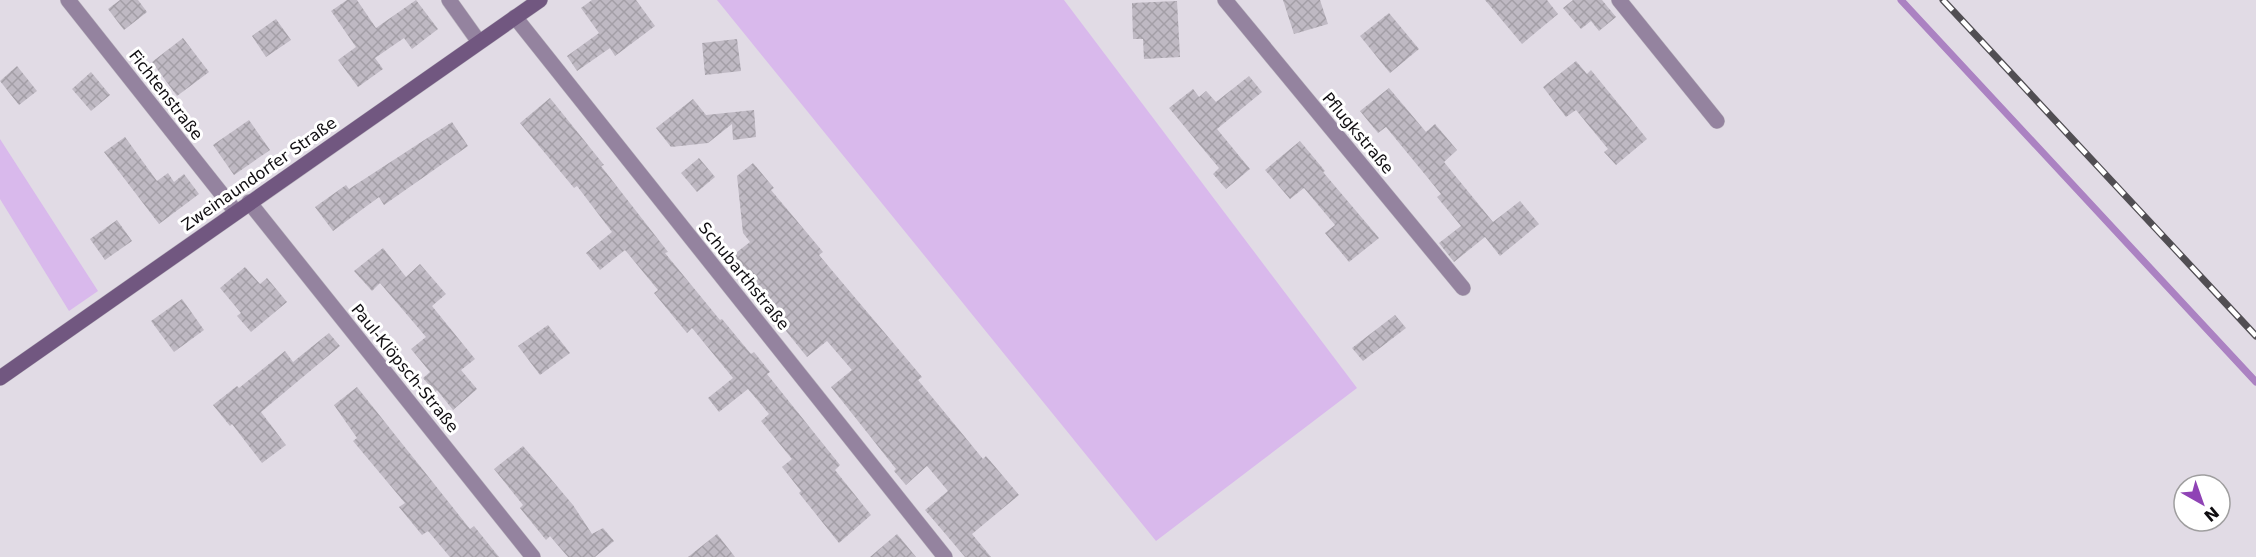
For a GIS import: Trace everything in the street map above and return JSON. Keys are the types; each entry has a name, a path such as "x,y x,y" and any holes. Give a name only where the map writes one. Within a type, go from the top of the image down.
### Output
{"street":[{"name":"Fichtenstraße","path":"68,0 236,212"},
{"path":"449,0 479,42"},
{"name":"Zweinaundorfer Straße","path":"0,378 540,0"},
{"name":"Pflugkstraße","path":"1225,0 1463,288"},
{"path":"1619,0 1717,121"},
{"name":"Schubarthstraße","path":"515,17 945,557"},
{"name":"Paul-Klöpsch-Straße","path":"249,202 533,557"}],"shaded area":[{"path":"717,0 1064,0 1357,388 1156,541"},
{"path":"0,139 98,291 69,311 0,199"}],"building":[{"path":"120,0 138,0 147,12 124,30 108,9"},
{"path":"347,0 357,0 376,28 416,0 438,29 412,49 404,38 375,58 383,69 358,87 338,60 356,47 331,11"},
{"path":"592,0 636,0 655,26 615,56 610,48 577,71 567,56 599,33 581,8"},
{"path":"1283,0 1320,0 1328,24 1294,34"},
{"path":"1485,0 1547,0 1558,14 1522,44"},
{"path":"1573,0 1602,0 1616,17 1599,31 1591,21 1581,29 1563,8"},
{"path":"1177,1 1180,57 1144,59 1143,39 1133,39 1132,3"},
{"path":"1389,13 1419,49 1390,73 1360,36"},
{"path":"276,19 291,40 266,57 252,36"},
{"path":"183,38 209,72 177,96 152,62"},
{"path":"737,39 741,71 705,75 702,43"},
{"path":"1576,61 1587,74 1591,70 1647,139 1616,165 1604,152 1608,149 1576,110 1566,117 1543,87"},
{"path":"17,66 37,91 19,105 0,81"},
{"path":"91,72 110,95 91,111 72,89"},
{"path":"1249,76 1262,92 1217,129 1250,169 1226,189 1213,174 1219,168 1169,108 1193,89 1199,97 1206,91 1216,102"},
{"path":"1389,88 1426,132 1435,124 1457,150 1444,162 1493,222 1520,201 1539,224 1500,256 1485,237 1454,262 1439,243 1461,226 1437,197 1441,194 1386,127 1378,133 1360,111"},
{"path":"550,98 604,165 601,166 668,252 665,253 720,320 722,319 751,354 754,352 770,372 767,374 840,465 835,470 871,515 839,543 799,493 801,491 782,467 792,459 761,421 769,414 748,389 719,412 708,398 733,378 692,328 687,333 654,293 658,290 625,250 600,270 586,253 612,232 577,186 574,188 520,123"},
{"path":"693,99 706,115 754,110 756,137 733,140 732,124 708,143 671,147 656,128"},
{"path":"249,120 270,150 234,175 213,145"},
{"path":"452,122 468,146 384,205 379,197 333,231 315,207 346,185 349,189"},
{"path":"125,137 157,181 168,173 174,182 184,174 199,194 159,224 104,152"},
{"path":"1300,141 1379,238 1349,262 1325,233 1335,225 1304,188 1290,199 1265,170"},
{"path":"699,158 715,177 697,192 681,173"},
{"path":"753,163 774,188 771,190 823,252 819,255 922,377 918,380 983,459 986,456 1019,495 972,534 991,557 965,557 925,510 948,491 927,466 906,485 894,471 896,469 831,387 852,370 827,341 807,357 728,259 750,242 743,233 737,176"},
{"path":"117,220 132,241 105,260 90,239"},
{"path":"383,248 406,277 420,264 446,294 432,306 475,359 461,370 477,389 453,410 437,390 435,392 423,378 430,372 411,349 426,337 380,283 372,291 354,271"},
{"path":"245,267 260,284 267,278 287,302 251,332 237,316 241,313 220,288"},
{"path":"182,299 204,330 174,352 151,321"},
{"path":"1395,315 1406,328 1363,361 1352,348"},
{"path":"548,325 570,353 540,375 518,346"},
{"path":"329,333 340,346 261,412 286,445 262,463 232,424 230,426 213,405 237,386 239,388 285,351 293,362"},
{"path":"357,387 470,529 474,526 499,557 450,557 428,531 422,535 399,507 405,503 353,441 357,438 334,405"},
{"path":"523,446 573,505 592,534 603,528 614,541 595,557 568,557 550,536 546,540 520,508 523,505 494,469"},
{"path":"717,534 735,557 688,557"},
{"path":"897,534 916,557 870,557"}],"waterway":[{"path":"1901,0 2256,382"}],"railway":[{"path":"1943,0 2256,336"}]}
